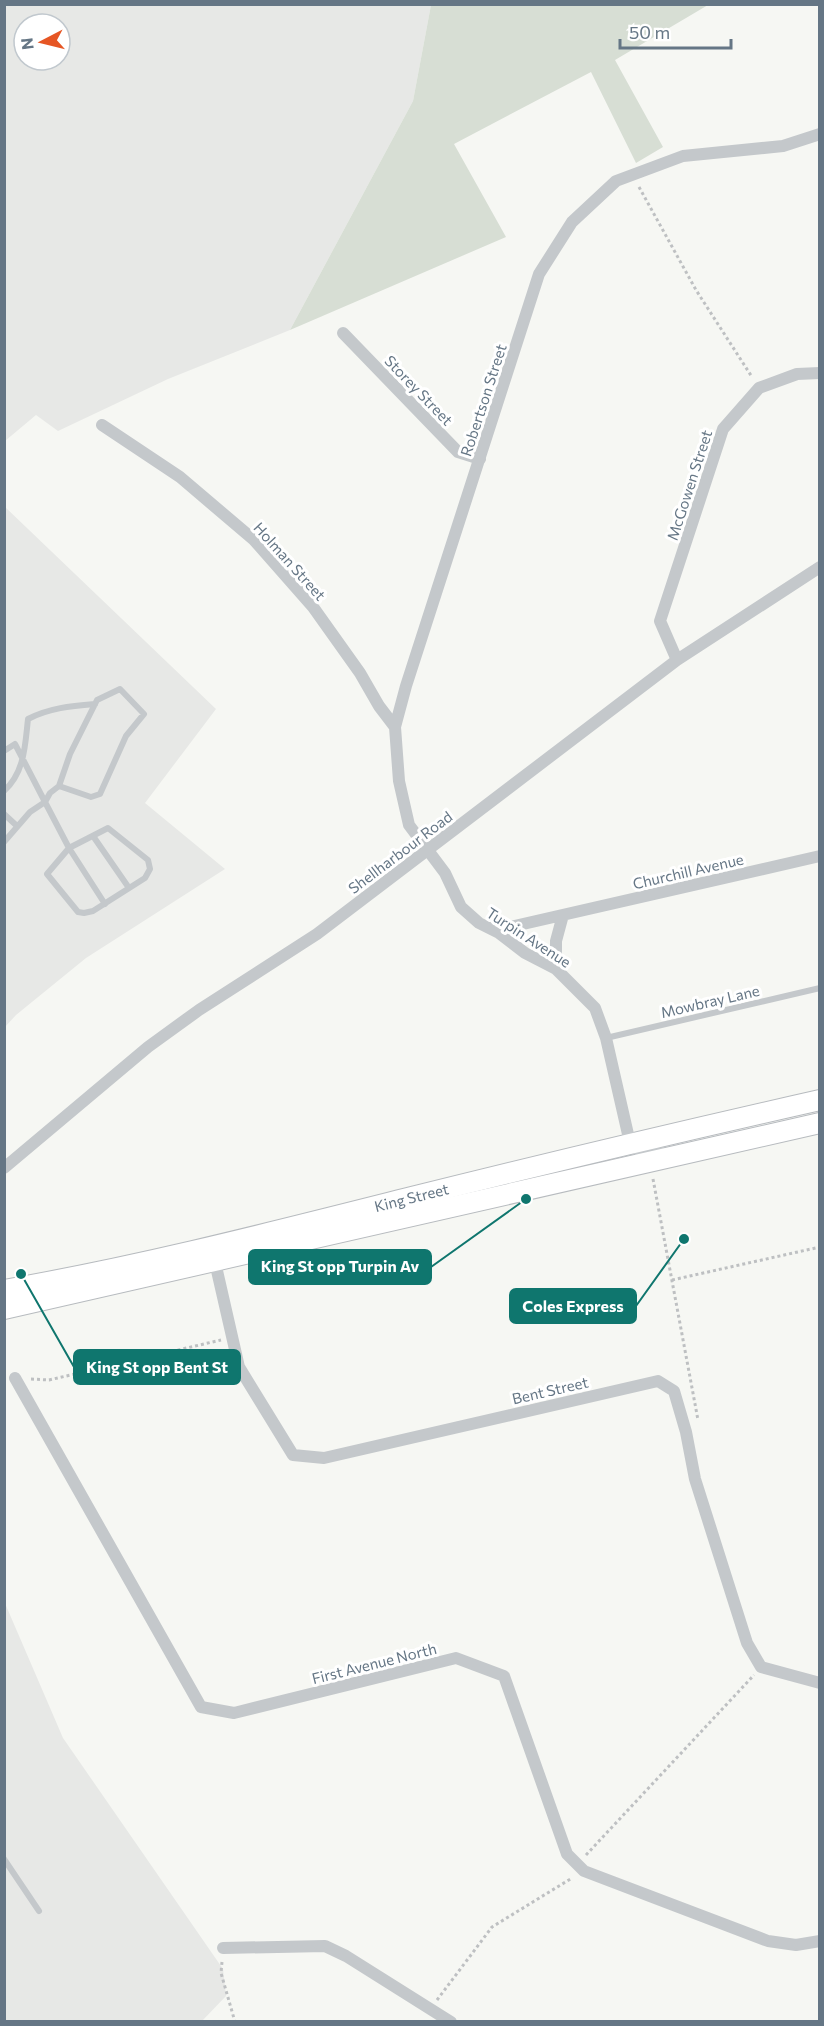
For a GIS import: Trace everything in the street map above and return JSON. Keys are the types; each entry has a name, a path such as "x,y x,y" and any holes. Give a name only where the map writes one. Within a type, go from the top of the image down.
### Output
{"main road":[{"name":"King Street","path":"4,1290 216,1246 630,1143 819,1100"},
{"name":"King Street","path":"4,1309 819,1123"}],"street":[{"name":"Robertson Street","path":"427,851 409,825 399,781 395,727 406,686 539,274 572,222 616,181 683,156 783,146 819,134"},
{"name":"Storey Street","path":"343,333 458,452 480,459"},
{"name":"McGowen Street","path":"677,660 660,621 723,429 759,388 797,374 819,373"},
{"name":"Holman Street","path":"102,425 180,477 254,540 313,607 395,727"},
{"name":"Shellharbour Road","path":"4,1168 148,1047 200,1010 317,934 677,660 819,567"},
{"name":"Turpin Avenue","path":"427,851 445,873 461,907 479,923 499,933 525,953 556,969 595,1008 606,1038 630,1143"},
{"name":"Churchill Avenue","path":"499,933 510,927 819,856"},
{"path":"556,969 556,941 563,915"},
{"path":"630,1143 648,1152 675,1155"},
{"name":"Bent Street","path":"215,1262 239,1367 293,1455 324,1458 658,1381 674,1391 686,1432 695,1479 747,1643 761,1667 819,1683"},
{"name":"First Avenue North","path":"15,1378 201,1707 234,1713 456,1658 504,1676 567,1854 580,1868"},
{"path":"580,1868 768,1941 796,1945 819,1941"},
{"path":"223,1948 325,1946 346,1956 451,2022"}],"lane":[{"path":"4,842 30,812 45,802 50,793 59,786 70,754 97,700 120,688 144,714 126,736 100,794 91,797 59,786"},
{"path":"4,791 15,782 23,759 28,719 56,709 95,705"},
{"path":"4,750 15,744 69,848 105,904"},
{"path":"4,814 17,826"},
{"path":"108,828 148,860 150,869 145,878 105,904 93,911 78,912 47,874 69,848 108,828"},
{"path":"93,836 129,888"},
{"name":"Mowbray Lane","path":"606,1038 819,988"},
{"path":"4,1859 39,1911"}],"path":[{"path":"632,175 696,290 759,388"},
{"path":"652,1174 700,1429 686,1432"},
{"path":"672,1280 819,1246"},
{"path":"15,1378 49,1380 231,1337"},
{"path":"430,2008 492,1927 580,1868 754,1675"},
{"path":"223,1948 221,1972 235,2022"}],"shaded area":[{"path":"5,5 431,5 413,101 290,330 168,379 58,431 36,415 5,441"},
{"path":"431,5 708,5 615,60 663,147 636,163 591,72 454,144 506,237 290,330 413,101"},
{"path":"4,506 216,709 145,803 225,869 86,958 16,1015 5,1027"},
{"path":"4,1601 63,1738 223,1969 226,1996 202,2021 5,2021"}],"place":[{"name":"King St opp Turpin Av","path":"526,1199"},
{"name":"Coles Express","path":"684,1239"},
{"name":"King St opp Bent St","path":"21,1274"}]}
